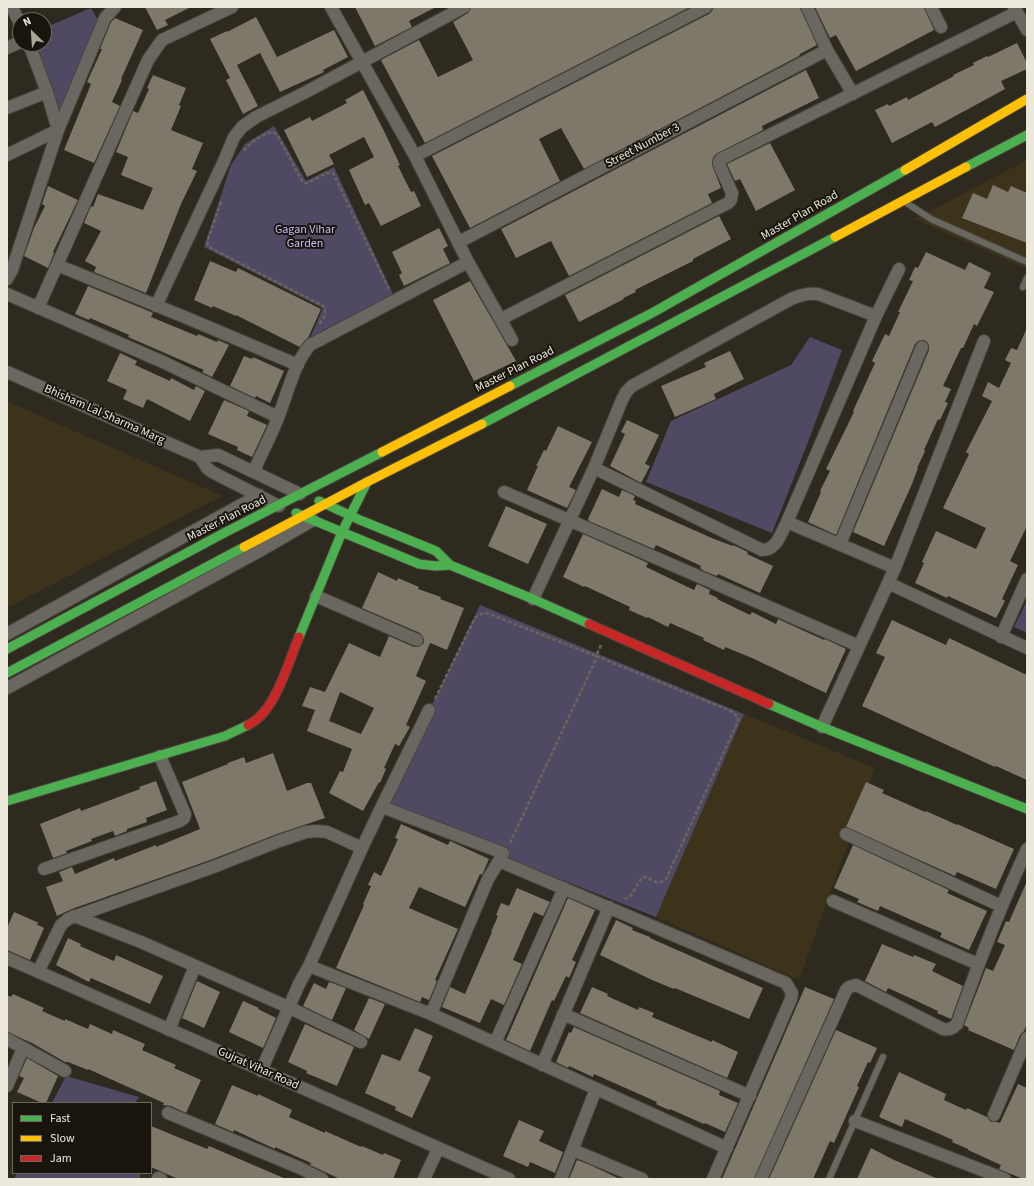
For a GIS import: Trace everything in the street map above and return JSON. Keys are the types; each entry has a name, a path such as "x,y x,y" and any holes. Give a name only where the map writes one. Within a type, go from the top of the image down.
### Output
{"main road":[{"name":"Master Plan Road","path":"7,649 224,533 652,313 1027,99"},
{"path":"7,673 308,518 326,504 367,482 500,415 904,202 1027,135"},
{"path":"7,801 226,736 250,724 268,709 276,694 342,532 367,482"},
{"path":"300,494 436,551 450,565 533,599 822,727 1027,809"},
{"path":"279,506 419,564 436,566 450,565"}],"street":[{"path":"9,270 58,130 105,18 115,7"},
{"path":"38,308 148,60 154,50 162,40 232,7"},
{"path":"331,7 415,156 468,262 512,340"},
{"path":"156,306 234,137 242,127 256,117 464,7"},
{"path":"415,156 706,7"},
{"path":"807,7 827,50 853,94"},
{"path":"931,7 941,26"},
{"path":"501,319 728,203 731,200 732,192 718,162 721,159 853,94 1016,9 1027,30"},
{"name":"Street Number 3","path":"459,242 827,50"},
{"path":"32,52 58,130"},
{"path":"7,108 46,92"},
{"path":"7,155 58,130"},
{"path":"254,471 278,417 303,353 310,345 468,262"},
{"path":"57,265 298,365"},
{"path":"594,468 762,550 767,550 776,544 787,522 876,316 899,269"},
{"path":"7,294 163,362 278,417"},
{"path":"533,599 594,468 626,392 632,386 649,375 800,295 818,294 876,316"},
{"path":"822,727 895,568 984,341"},
{"path":"840,544 922,347"},
{"name":"Bhisham Lal Sharma Marg","path":"7,374 200,457 218,455 300,494"},
{"name":"Bhisham Lal Sharma Marg","path":"200,457 207,468 212,472 279,506"},
{"path":"504,492 859,646"},
{"path":"7,634 259,495"},
{"path":"7,688 263,549 308,518"},
{"path":"787,522 895,568"},
{"path":"1001,637 1027,579"},
{"path":"888,584 1027,648"},
{"path":"316,596 417,640"},
{"path":"261,1071 288,1007 309,966 362,848 430,710"},
{"path":"44,869 180,821 184,818 186,814 160,756"},
{"path":"382,806 501,857 564,888 786,983 790,987 792,993 791,999 713,1179"},
{"path":"38,972 61,925 64,921 74,916 216,866 306,832 327,832 362,848"},
{"path":"846,834 1001,906"},
{"path":"761,1179 846,990 849,987 856,985 943,1029 947,1030 953,1028 957,1024 978,964 1001,906 1027,849"},
{"path":"431,1014 488,879 501,857"},
{"path":"495,1043 564,888"},
{"path":"833,901 978,964"},
{"path":"542,1064 609,907"},
{"path":"74,916 142,942 288,1007 361,1042"},
{"name":"Gujrat Vihar Road","path":"7,958 501,1177"},
{"path":"168,1030 195,966"},
{"path":"309,966 431,1014 727,1148"},
{"path":"563,1014 750,1096"},
{"path":"994,1115 1027,1038"},
{"path":"7,1039 65,1071"},
{"path":"7,1086 23,1048"},
{"path":"560,1179 596,1089"},
{"path":"168,1113 300,1168 322,1179"},
{"path":"855,1121 1005,1179"},
{"path":"424,1179 438,1149"},
{"path":"572,1150 642,1179"}],"lane":[{"path":"904,202 931,219 1027,262"},
{"path":"1023,287 1027,278"},
{"path":"829,1179 883,1057"}],"path":[{"path":"242,153 247,146 267,133 273,132 278,136 304,183 328,173 333,173 392,293"},
{"path":"221,202 207,242 208,245 211,248 323,306 325,314 319,326"},
{"path":"430,710 475,618 481,614 487,613 733,712 738,717 738,721 666,879 658,883 645,876 642,877 630,897 623,899"},
{"path":"501,857 505,854 607,632"}],"shaded area":[{"path":"1027,160 1027,269 915,219"},
{"path":"9,402 222,496 7,608 7,407"},
{"path":"744,714 875,768 799,980 656,917"}],"green space":[{"path":"91,8 101,25 59,113 33,52 52,52 52,25"},
{"name":"Gagan Vihar Garden","path":"274,126 306,181 334,167 393,294 377,306 308,343 323,308 204,247 231,165 245,144"},
{"path":"810,337 842,350 772,533 646,482 671,421 791,365"},
{"path":"1027,601 1027,633 1014,627"},
{"path":"480,605 744,714 656,917 382,809"},
{"path":"66,1076 139,1097 136,1102 53,1102"},
{"path":"16,1174 141,1174 139,1179 14,1179"}],"building":[{"path":"145,7 191,7 165,20 168,25 157,30"},
{"path":"355,7 436,7 409,21 412,27 375,46"},
{"path":"471,7 690,7 425,143 381,60 419,40 438,77 473,60 453,22 468,13"},
{"path":"713,7 800,7 817,45 799,56 584,169 561,128 539,139 560,181 470,228 432,156 709,14"},
{"path":"815,7 924,7 934,30 856,71 836,35 830,38"},
{"path":"256,17 277,57 334,30 348,57 323,70 324,72 280,92 260,53 237,65 258,106 243,114 226,80 230,78 210,39"},
{"path":"115,18 143,30 112,102 120,106 94,163 64,150 91,84 87,82 102,49 100,49 111,22"},
{"path":"1017,43 1027,63 1027,69 1001,81 1005,89 935,127 932,122 892,143 875,110 888,104 889,106 907,97 908,100 974,65 973,63"},
{"path":"806,70 819,98 762,126 763,130 715,155 712,164 721,188 708,194 712,203 569,276 551,241 516,258 501,229"},
{"path":"153,75 186,88 179,105 181,106 171,130 203,143 192,169 197,171 181,204 146,293 94,272 96,267 85,261 101,231 84,223 98,194 143,210 153,188 121,175 128,157 116,152 133,111 138,113 149,89 147,88"},
{"path":"363,90 386,135 400,165 398,166 411,192 414,191 421,206 381,226 369,203 365,205 349,170 374,157 364,137 329,155 334,164 307,177 284,130 310,117 312,121 347,103 345,100"},
{"path":"770,143 795,190 756,211 740,179 735,181 727,164"},
{"path":"993,185 1008,192 1011,186 1027,193 1027,243 962,218 973,193 987,199"},
{"path":"48,186 78,200 53,252 54,253 48,268 24,256 34,228 45,206 42,204"},
{"path":"719,216 731,239 693,259 693,261 635,290 636,292 623,298 624,299 579,322 565,295"},
{"path":"439,228 448,246 443,249 450,263 404,286 399,275 402,273 392,252"},
{"path":"926,252 965,270 969,262 991,273 984,288 994,292 977,326 974,324 943,386 951,389 945,402 948,403 940,420 938,419 924,450 925,451 917,468 912,484 884,546 853,532 929,350 928,343 924,340 918,341 915,344 836,535 808,522 821,492 820,491 830,471 826,469 854,412 853,411 875,363 872,361 885,334 889,336 900,312 898,312 913,281 909,280 915,267 918,268"},
{"path":"210,261 236,272 238,268 321,309 308,338 300,347 236,315 213,306 212,308 194,300"},
{"path":"470,281 516,361 474,381 433,300"},
{"path":"88,286 151,312 153,313 151,317 197,336 198,334 229,345 212,377 202,372 204,370 128,337 129,335 90,318 89,320 75,314"},
{"path":"1027,328 1027,526 1010,561 1018,565 1002,599 1005,601 996,618 915,583 924,563 922,562 936,531 976,549 986,528 943,508 969,454 966,452 992,401 982,396 988,382 999,388 1011,363 1005,360 1011,348 1017,350"},
{"path":"730,351 744,379 714,394 716,399 675,417 661,386 706,367 704,363"},
{"path":"120,353 137,361 135,365 170,381 171,378 194,390 196,386 205,391 190,421 147,399 143,408 123,399 127,390 107,381"},
{"path":"244,356 252,359 253,357 284,371 270,403 256,396 255,398 230,386"},
{"path":"224,400 249,411 247,416 267,425 252,457 237,450 238,447 208,434"},
{"path":"627,420 659,435 645,464 650,466 641,483 610,466 625,434 621,432"},
{"path":"558,426 592,442 569,487 576,490 567,508 527,490 538,466 536,466 544,450 546,451"},
{"path":"602,489 619,497 622,490 635,496 633,500 636,501 635,504 714,539 733,545 748,552 747,554 773,566 760,593 718,574 717,576 704,571 700,568 701,566 656,545 654,549 589,521 588,519"},
{"path":"506,506 547,524 528,564 488,546"},
{"path":"583,534 648,563 646,567 694,590 697,584 710,590 709,594 718,598 717,599 750,615 752,612 776,624 778,619 846,649 826,693 752,658 725,647 724,650 703,640 704,638 670,623 668,627 648,617 647,618 629,610 630,607 563,577"},
{"path":"378,572 397,581 398,578 419,587 418,589 441,597 440,599 464,608 447,650 430,643 416,676 426,681 406,725 410,727 399,746 395,744 384,768 386,769 380,783 379,782 363,811 329,793 340,771 343,772 352,749 307,731 315,710 302,706 310,687 325,692 349,643 380,657 389,636 414,647 418,647 424,643 424,639 420,633 362,608","holes":["340,692 374,708 361,734 329,721"]},
{"path":"892,620 946,645 949,638 1027,675 1027,780 996,766 995,767 862,706 885,657 876,653"},
{"path":"273,753 287,791 307,783 311,783 325,818 277,834 213,859 72,909 57,916 46,887 63,881 59,872 72,867 75,874 114,858 115,861 156,845 156,847 200,829 182,782 244,757 246,763"},
{"path":"156,781 167,810 146,818 147,822 127,829 127,831 115,836 113,831 91,839 92,841 66,851 67,853 53,858 40,824 80,808 81,811 140,789 139,787"},
{"path":"866,782 884,790 882,793 1014,849 996,889 957,872 955,876 846,827"},
{"path":"401,824 448,845 450,841 489,859 482,875 480,874 465,907 419,887 409,908 458,929 435,980 437,981 429,1000 422,997 420,1002 336,968 364,905 363,904 371,886 368,885 374,872 381,876 398,839 395,838"},
{"path":"853,845 949,890 947,893 987,911 969,950 940,937 942,933 880,906 878,911 857,902 859,899 834,888"},
{"path":"1027,881 1027,1024 1024,1031 1020,1035 1014,1050 968,1030 969,1028 964,1025 986,968 993,971 1005,945 997,942 1006,921 1009,922"},
{"path":"517,888 550,902 543,916 534,912 525,932 513,960 522,964 504,1005 491,999 480,1023 442,1007 450,987 465,994 492,932 498,916 496,915 501,903 509,906"},
{"path":"568,898 595,910 572,960 576,962 569,978 566,976 554,1001 552,1000 530,1051 506,1040"},
{"path":"14,912 39,923 36,924 44,928 30,960 7,950 7,928"},
{"path":"616,920 633,928 632,930 763,988 749,1019 652,980 600,955"},
{"path":"68,938 81,944 80,946 114,961 116,955 163,976 150,1004 91,978 89,982 56,965"},
{"path":"882,944 913,957 914,955 936,964 932,971 963,986 951,1019 937,1013 938,1011 888,988 886,992 865,981"},
{"path":"197,981 220,992 204,1028 182,1018"},
{"path":"329,982 346,988 332,1020 303,1006 314,983 326,989"},
{"path":"592,987 608,994 607,996 638,1010 639,1007 654,1013 652,1017 712,1042 712,1040 738,1052 727,1078 580,1013"},
{"path":"805,987 834,999 754,1179 722,1179"},
{"path":"13,994 44,1008 42,1011 65,1021 65,1019 88,1029 90,1024 112,1034 113,1030 145,1044 142,1050 176,1065 174,1068 201,1080 186,1113 171,1106 163,1105 164,1103 88,1069 65,1062 32,1043 7,1032 7,995 11,997"},
{"path":"369,998 385,1004 369,1039 354,1030"},
{"path":"243,1001 276,1018 263,1048 229,1032"},
{"path":"305,1024 354,1047 337,1086 306,1073 307,1071 288,1062"},
{"path":"574,1027 720,1091 719,1095 738,1103 725,1132 670,1109 669,1110 656,1104 657,1102 594,1074 593,1077 556,1062 569,1032 571,1033"},
{"path":"415,1028 433,1036 418,1071 431,1077 412,1118 395,1110 396,1107 365,1093 382,1054 400,1061"},
{"path":"836,1030 877,1048 870,1063 868,1062 857,1086 859,1087 834,1143 830,1141 813,1179 769,1179"},
{"path":"27,1058 58,1076 46,1102 40,1102 17,1092 24,1078 19,1076"},
{"path":"899,1072 946,1094 944,1100 966,1110 967,1108 987,1117 991,1122 1000,1123 1018,1084 1027,1088 1027,1179 1023,1179 999,1169 1001,1165 952,1142 953,1140 905,1119 902,1127 879,1117"},
{"path":"232,1085 258,1096 258,1094 292,1110 289,1117 325,1133 325,1131 361,1147 362,1146 383,1155 384,1153 401,1160 393,1179 340,1179 310,1165 311,1163 275,1147 275,1149 234,1130 233,1132 215,1124"},
{"path":"519,1120 544,1131 539,1141 563,1152 555,1173 530,1162 528,1167 503,1156"},
{"path":"152,1126 207,1149 209,1146 286,1179 178,1179 152,1167"},
{"path":"871,1148 892,1159 938,1179 857,1179"},
{"path":"577,1160 588,1164 620,1179 569,1179"}],"traffic: fast":[{"path":"966,167 1027,135"},
{"path":"510,386 652,313 905,170"},
{"path":"482,424 835,237"},
{"path":"7,649 224,533 382,452"},
{"path":"299,637 342,532 367,482"},
{"path":"319,501 360,520 436,551 450,565 589,624"},
{"path":"296,513 419,564 436,566 450,565"},
{"path":"7,673 244,547"},
{"path":"769,704 822,727 1027,809"},
{"path":"7,801 225,736 248,725"}],"traffic: slow":[{"path":"905,170 1027,99"},
{"path":"835,237 966,167"},
{"path":"382,452 510,386"},
{"path":"244,547 367,482 482,424"}],"traffic: jam":[{"path":"589,624 769,704"},
{"path":"248,725 266,710 273,699 280,686 299,637"}]}
